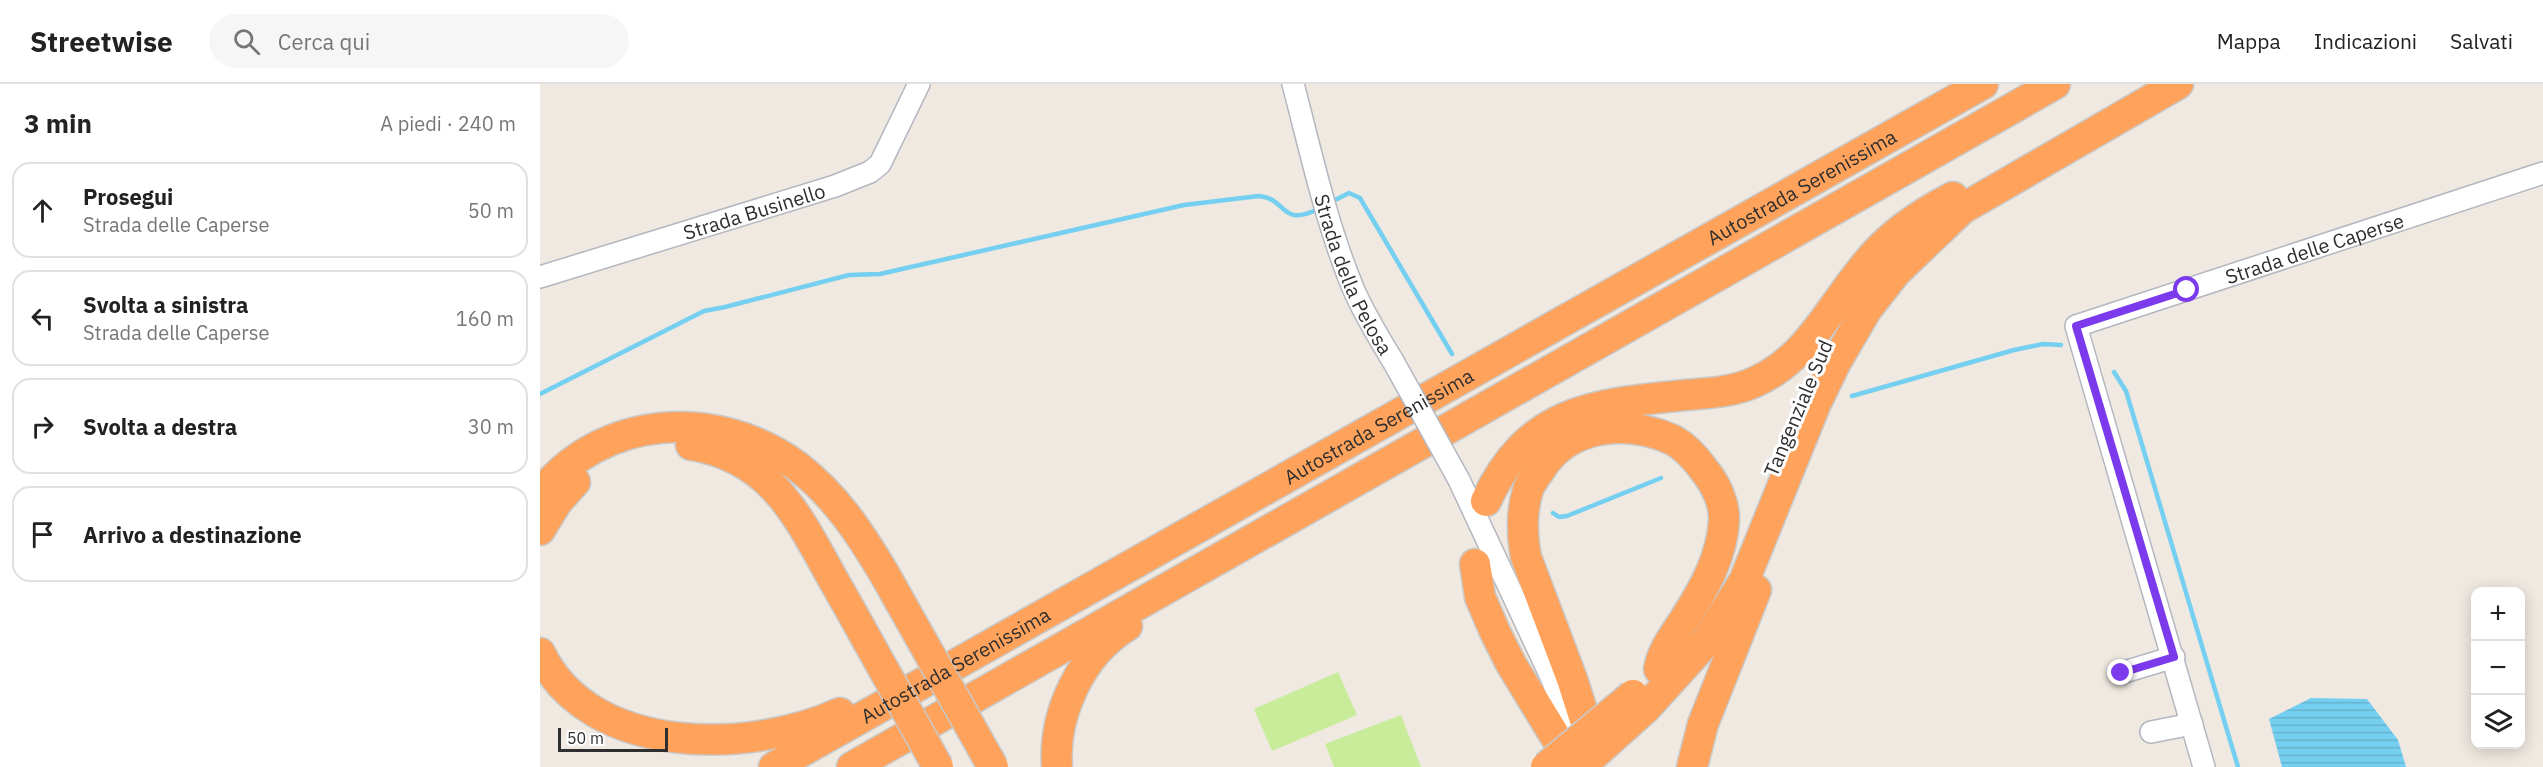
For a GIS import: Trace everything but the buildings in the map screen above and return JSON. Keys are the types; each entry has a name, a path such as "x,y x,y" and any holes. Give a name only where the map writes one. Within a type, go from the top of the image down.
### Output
{"highway":[{"name":"Autostrada Serenissima","path":"774,767 1983,84"},
{"name":"Autostrada Serenissima","path":"852,767 2055,84"},
{"name":"Tangenziale Sud","path":"1587,763 1640,701 1659,669 1704,610 1737,552 1801,394 1827,339 1858,292 1906,237 1953,197 2139,84"},
{"name":"Tangenziale Sud","path":"1546,767 1640,701 1706,642 1744,581 1816,403 1836,362 1867,309 1896,272 1962,209 2178,84"},
{"path":"1486,501 1496,480 1518,450 1556,422 1583,410 1612,403 1724,392 1754,383 1779,370 1800,351 1875,254 1896,233 1923,212 1953,197"},
{"path":"1057,767 1060,726 1069,697 1091,660 1115,634 1499,400"},
{"path":"1692,767 1703,724 1722,672 1792,501 1816,403"},
{"path":"540,653 550,671 574,696 604,716 640,730 673,737 712,740 753,737 796,729 849,709 1398,414"},
{"path":"540,494 574,459 618,435 666,427 724,434 772,450 798,467 823,488 850,518 885,574 993,767"},
{"path":"1587,763 1572,679 1526,557 1523,537 1524,512 1529,488 1545,462 1561,445 1584,434 1609,427 1642,429 1675,441 1695,458 1715,483 1724,519 1719,552 1702,591 1669,642 1659,669"},
{"path":"540,530 549,513 567,490 602,461 616,454 643,446 682,444 702,447 743,463 773,485 791,507 938,767"},
{"path":"1475,564 1480,597 1511,664 1587,763"}],"street":[{"name":"Strada Businello","path":"540,276 824,189 870,172 880,164 919,84"},
{"name":"Strada della Pelosa","path":"1293,84 1334,234 1350,278 1372,327 1459,480 1552,679 1587,763"},
{"name":"Strada delle Caperse","path":"2204,767 2174,657 2076,326 2543,173"},
{"path":"2121,673 2174,657"},
{"path":"2151,732 2192,724"}],"green space":[{"path":"1338,672 1357,715 1272,751 1254,709"},
{"path":"1401,715 1421,767 1334,767 1325,744"}],"water":[{"path":"2311,698 2367,699 2398,740 2406,767 2282,767 2269,719"}],"waterway":[{"path":"1331,202 1349,193 1360,198 1452,354"},
{"path":"540,394 704,311 849,275 880,274 1184,205 1259,196 1275,202 1290,214 1306,214 1318,209"},
{"path":"1852,396 2014,350 2043,344 2061,345"},
{"path":"2114,372 2126,391 2238,767"},
{"path":"1553,513 1559,517 1567,516 1661,478"}],"route":[{"path":"2121,673 2174,657 2076,326 2187,290"}]}
